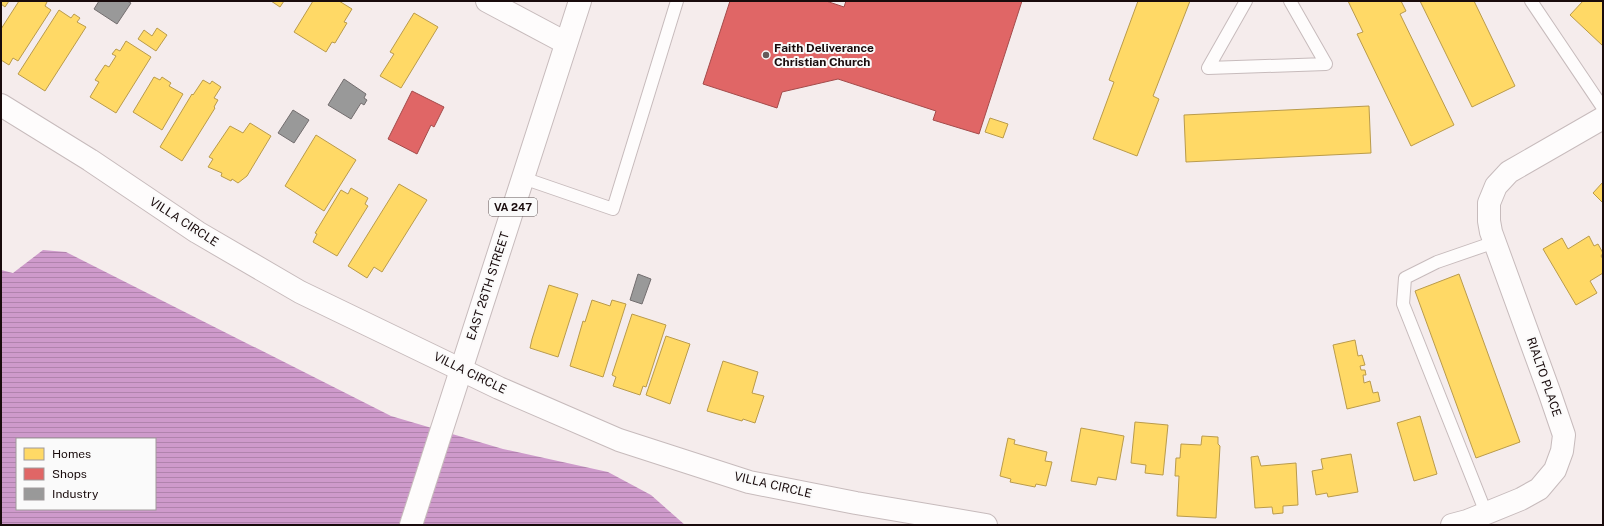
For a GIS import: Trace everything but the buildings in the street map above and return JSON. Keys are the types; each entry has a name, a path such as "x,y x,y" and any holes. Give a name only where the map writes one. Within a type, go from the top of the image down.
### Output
{"street":[{"path":"487,1 566,42"},
{"name":"EAST 26TH STREET","path":"411,525 580,1"},
{"name":"VILLA CIRCLE","path":"1,105 90,160 197,232 300,292 499,388 619,440 749,482 856,503 986,525"},
{"name":"RIALTO PLACE","path":"1486,513 1521,499 1539,489 1555,470 1562,451 1564,435 1496,245 1489,221 1489,203 1496,186 1508,172 1603,118"},
{"path":"1452,525 1486,513"}],"lane":[{"path":"523,178 613,209 677,1"},
{"path":"1246,1 1208,68 1326,64 1290,1"},
{"path":"1531,1 1603,108"},
{"path":"1486,513 1403,304 1405,278 1437,262 1496,245"}],"shaded area":[{"path":"43,250 66,252 391,416 503,449 608,472 651,495 685,525 1,525 1,270 13,273"}],"place":[{"name":"Faith Deliverance Christian Church","path":"766,55"}]}
